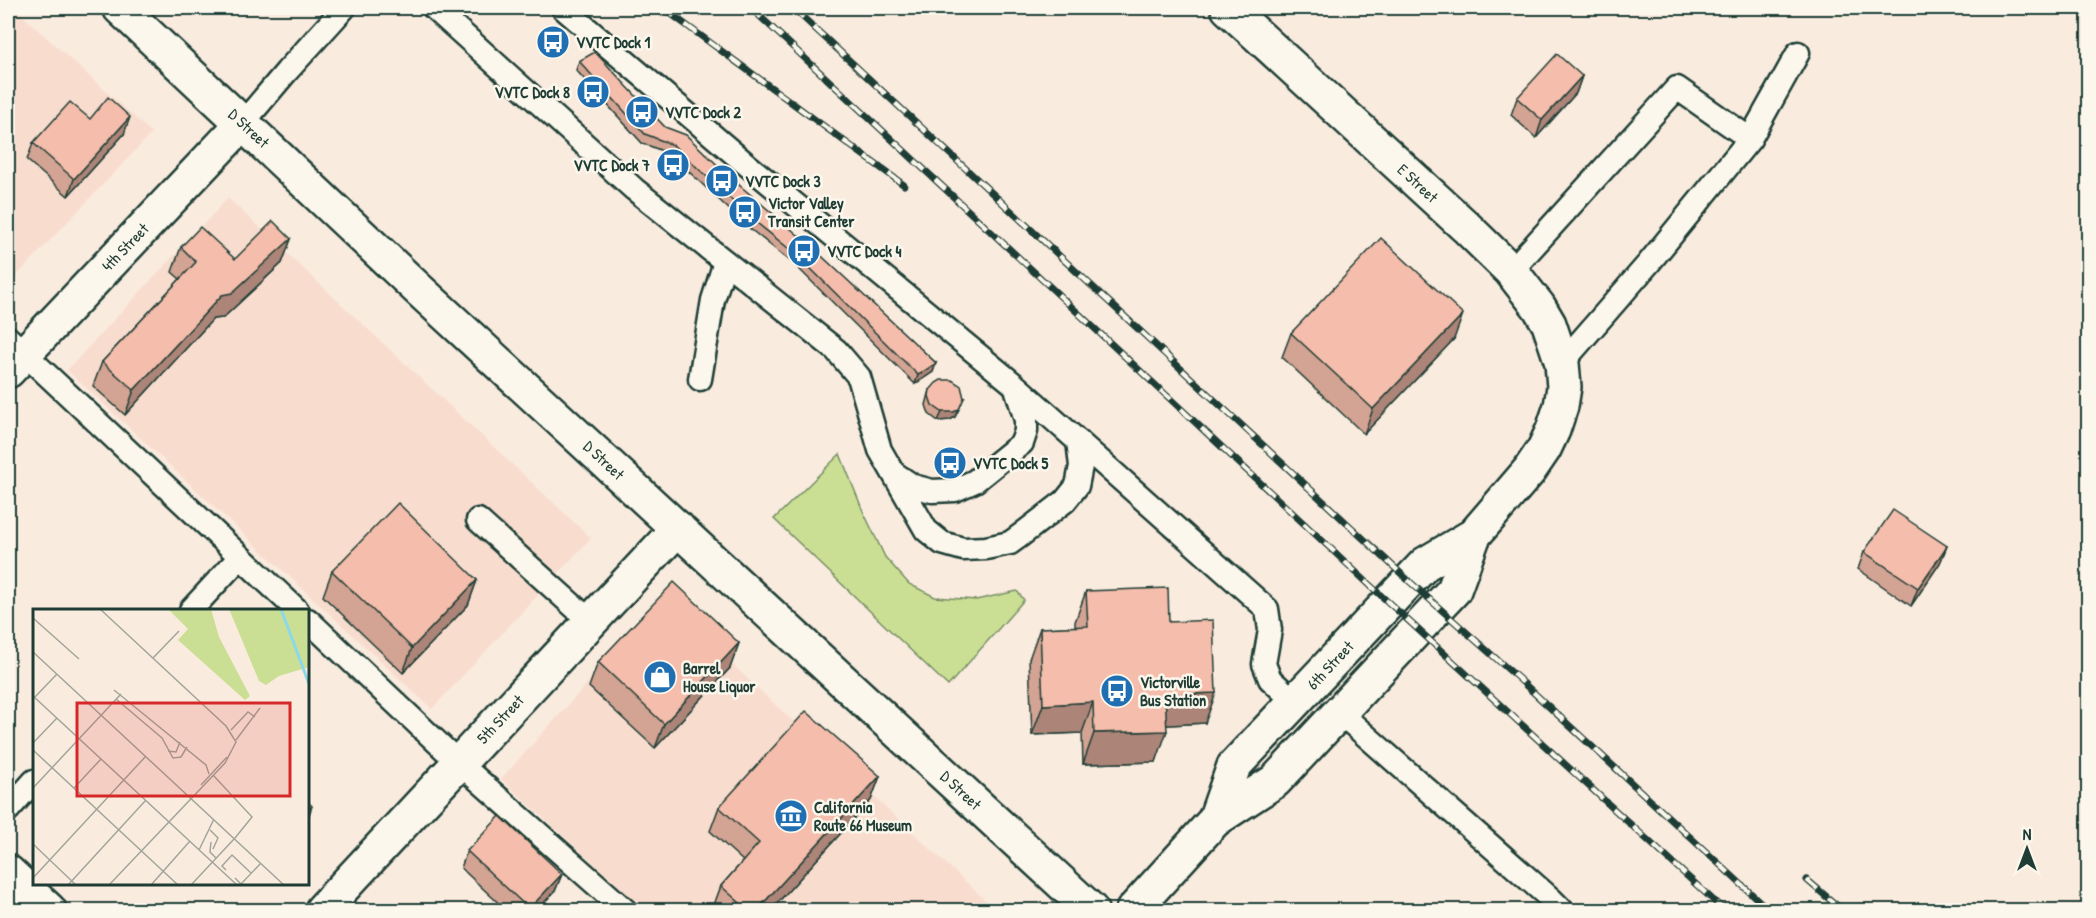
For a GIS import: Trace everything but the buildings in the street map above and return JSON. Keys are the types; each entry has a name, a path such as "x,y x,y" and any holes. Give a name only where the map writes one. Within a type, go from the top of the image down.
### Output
{"street":[{"name":"D Street","path":"120,8 417,288 1091,910"},
{"name":"E Street","path":"1228,8 1511,271 1549,324 1563,375"},
{"name":"4th Street","path":"13,354 243,123"},
{"name":"6th Street","path":"1215,820 1234,766 1425,564 1474,535 1529,471 1544,449 1561,406 1563,375"},
{"name":"5th Street","path":"322,910 678,528"},
{"name":"6th Street","path":"1133,910 1215,820 1275,781 1454,590 1474,535"},
{"path":"8,872 49,910"}],"lane":[{"path":"243,123 344,8"},
{"path":"434,8 634,189 836,350 859,377 880,450 926,530 942,543 963,549 986,548 1010,543 1065,501 1077,486 1081,466 1078,441"},
{"path":"563,8 745,163 1016,386 1267,609 1270,630 1264,664 1270,679 1295,702"},
{"path":"1563,375 1648,264 1750,140 1798,53"},
{"path":"1511,271 1677,88 1750,140"},
{"path":"700,379 713,300 725,262"},
{"path":"13,354 296,609"},
{"path":"893,472 912,486 932,491 955,490 975,481 1022,443 1026,431 1026,420 1016,386"},
{"path":"478,520 590,621"},
{"path":"192,609 240,557"},
{"path":"309,621 459,763 625,910"},
{"path":"1339,712 1562,910"},
{"path":"8,810 33,782"}],"shaded area":[{"path":"8,8 14,8 152,133 8,285"},
{"path":"228,198 591,538 432,709 67,370"},
{"path":"663,600 996,910 644,910 501,779"}],"green space":[{"path":"840,454 885,557 909,584 935,597 976,600 1017,591 1024,600 948,686 774,519"}],"railway":[{"path":"663,8 904,185"},
{"path":"751,8 1388,602 1724,910"},
{"path":"793,8 1409,581 1519,679 1769,910"},
{"path":"1807,880 1842,910"}],"place":[{"name":"VVTC Dock 1","path":"553,42"},
{"name":"VVTC Dock 8","path":"593,92"},
{"name":"VVTC Dock 2","path":"642,112"},
{"name":"VVTC Dock 7","path":"673,165"},
{"name":"VVTC Dock 3","path":"722,181"},
{"name":"Victor Valley Transit Center","path":"745,212"},
{"name":"VVTC Dock 4","path":"804,251"},
{"name":"VVTC Dock 5","path":"950,463"},
{"name":"Barrel House Liquor","path":"660,677"},
{"name":"Victorville Bus Station","path":"1117,691"},
{"name":"California Route 66 Museum","path":"791,816"}]}
